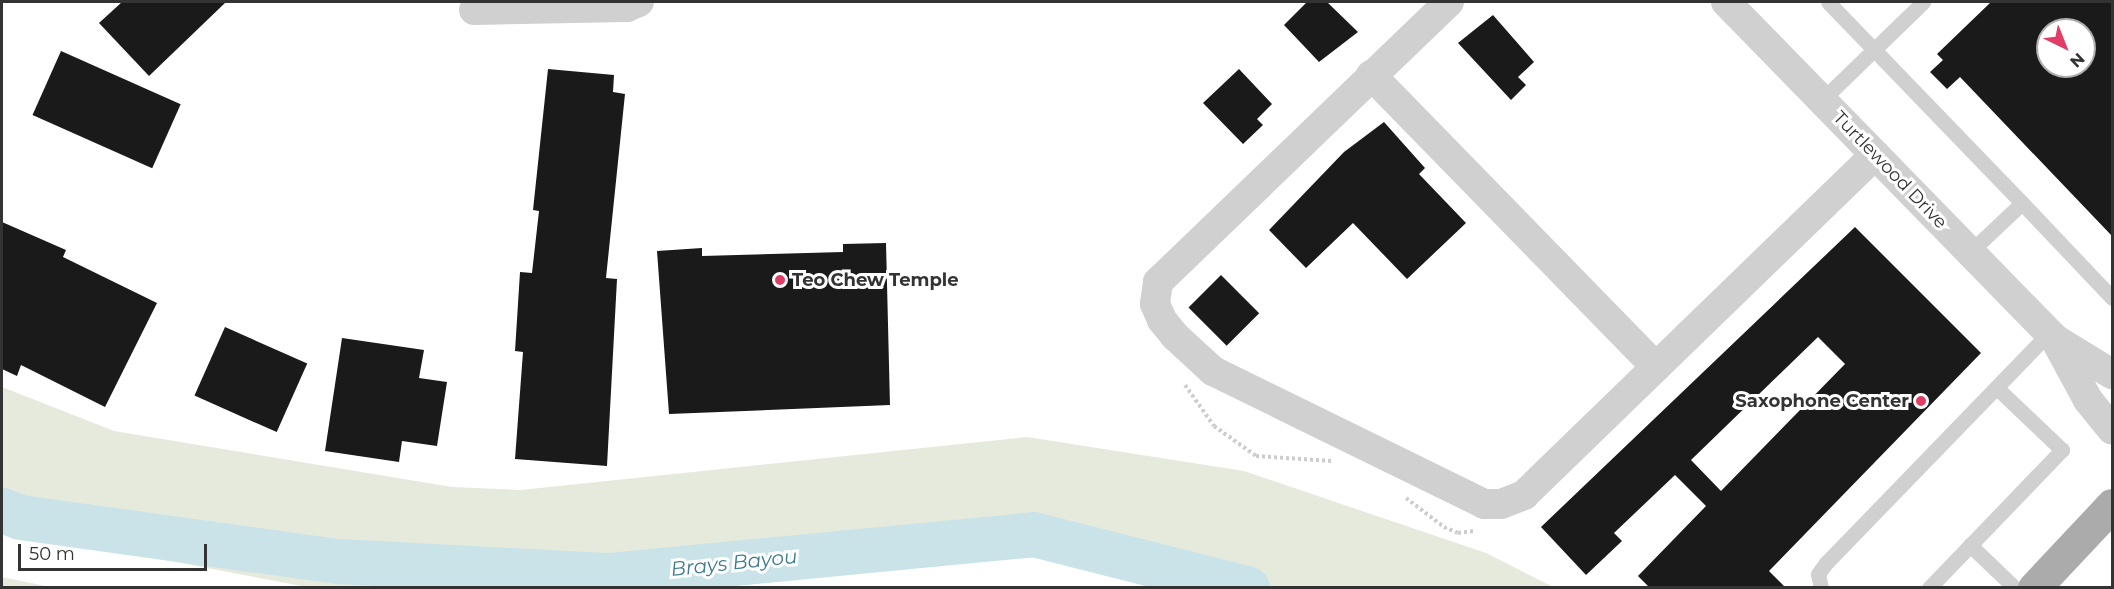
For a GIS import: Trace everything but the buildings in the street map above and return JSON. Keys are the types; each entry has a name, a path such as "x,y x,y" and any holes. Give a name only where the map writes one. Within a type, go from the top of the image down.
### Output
{"main road":[{"path":"2034,588 2112,505"}],"street":[{"path":"474,10 627,7 639,2"},
{"path":"1449,2 1158,282 1155,304 1162,320 1189,350 1212,370 1484,504 1508,501 1524,495 1875,155"},
{"name":"Turtlewood Drive","path":"1726,2 2052,336 2112,374"},
{"path":"1371,75 1656,367"},
{"name":"Turtlewood Drive","path":"2052,336 2088,400 2112,430"}],"lane":[{"path":"1828,2 2112,298"},
{"path":"1822,100 1923,2"},
{"path":"1970,252 2022,202"},
{"path":"1821,588 1818,574 1826,563 1997,388 2052,336"},
{"path":"1929,588 2062,450 1997,388"},
{"path":"1970,545 2015,588"}],"path":[{"path":"1189,350 1175,361 1178,374 1200,410 1235,445 1256,456 1272,459 1341,461"},
{"path":"1399,492 1424,514 1458,533 1500,523 1507,516 1508,501"}],"shaded area":[{"path":"2,387 114,431 452,487 521,490 1027,437 1244,471 1486,553 1553,587 1191,587 1054,550 919,556 724,587 307,587 23,533 2,524"},
{"path":"2,577 50,587 2,587"}],"waterway":[{"name":"Brays Bayou","path":"2,510 20,517 339,561 610,575 1033,534 1247,588"}],"place":[{"name":"Teo Chew Temple","path":"780,280"},
{"name":"Saxophone Center","path":"1921,401"}]}
